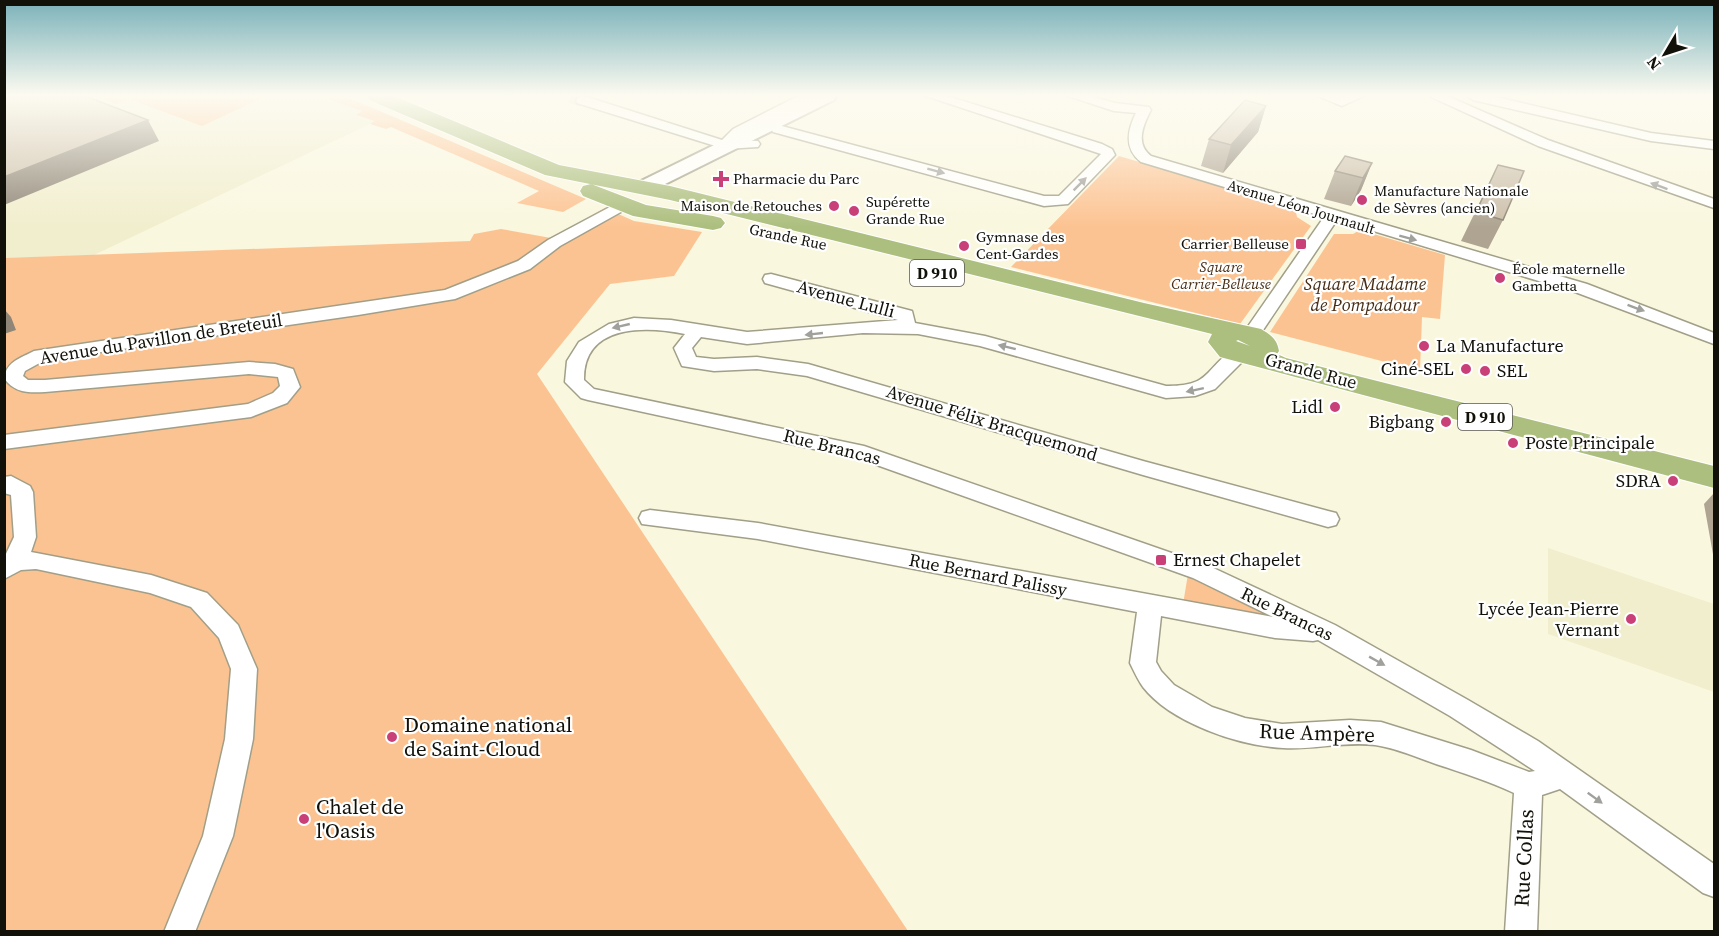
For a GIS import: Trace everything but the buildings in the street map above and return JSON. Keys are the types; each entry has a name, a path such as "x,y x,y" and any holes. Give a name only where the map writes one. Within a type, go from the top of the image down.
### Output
{"main road":[{"name":"Grande Rue","path":"460,140 547,176 636,201 1245,344 1714,460"},
{"name":"Grande Rue","path":"480,140 636,201 670,193 1245,344 1278,365 1356,383 1714,477"},
{"path":"636,201 745,140"},
{"path":"670,193 727,150 753,144 760,140"}],"street":[{"path":"697,140 727,150"},
{"path":"817,140 1044,201 1063,201 1108,155 1107,152 1068,140"},
{"name":"Avenue Léon Journault","path":"1135,140 1134,149 1138,155 1146,159 1581,288 1714,339"},
{"path":"1535,140 1714,204"},
{"path":"1666,140 1714,145"},
{"name":"Avenue du Pavillon de Breteuil","path":"4,442 251,411 280,398 290,387 286,373 249,368 45,386 23,386 15,382 13,376 17,367 40,355 415,302 448,295 517,264 636,201"},
{"name":"Rue Brancas","path":"1332,216 1245,344 1218,377 1205,388 1188,392 1166,392 1008,347 937,331 900,327 747,338 718,336 663,322 637,322 608,329 585,345 575,363 575,382 588,394 864,453 1201,572 1326,632 1459,708 1528,750 1714,882"},
{"name":"Avenue Lulli","path":"771,279 906,315 907,321 900,327"},
{"name":"Avenue Félix Bracquemond","path":"697,330 683,348 689,362 714,365 758,363 808,370 1143,468 1328,519"},
{"path":"10,566 25,537 13,489"},
{"name":"Rue Bernard Palissy","path":"650,518 758,531 1275,628 1326,632"},
{"path":"10,566 36,560 151,584 199,600 229,632 244,669 239,739 218,836 179,932"},
{"name":"Rue Ampère","path":"1150,605 1143,663 1146,672 1165,692 1207,717 1240,729 1282,736 1373,733 1499,772 1528,786"},
{"name":"Rue Collas","path":"1521,932 1528,786 1563,775"}],"shaded area":[{"path":"4,140 337,140 94,255 5,258"},
{"name":"Lycée Jean-Pierre Vernant","path":"1548,548 1714,604 1714,692 1548,634"}],"green space":[{"path":"420,140 447,140 586,199 563,212 517,203 539,191"},
{"name":"Square Carrier-Belleuse","path":"1119,156 1295,208 1297,217 1311,226 1240,324 1011,267"},
{"name":"Domaine national de Saint-Cloud","path":"605,208 634,221 702,232 674,276 610,284 537,374 908,931 5,931 4,258 470,241 474,234 501,229 551,238"},
{"name":"Square Madame de Pompadour","path":"1360,230 1445,255 1440,319 1422,317 1420,371 1270,332 1334,234 1353,234"},
{"path":"1188,574 1285,620 1183,604"}],"place":[{"name":"Pharmacie du Parc","path":"721,179"},
{"name":"Manufacture Nationale de Sèvres (ancien)","path":"1362,200"},
{"name":"Maison de Retouches","path":"834,206"},
{"name":"Supérette Grande Rue","path":"854,211"},
{"name":"Carrier Belleuse","path":"1301,244"},
{"name":"Gymnase des Cent-Gardes","path":"964,246"},
{"name":"École maternelle Gambetta","path":"1500,278"},
{"name":"La Manufacture","path":"1424,346"},
{"name":"Ciné-SEL","path":"1466,369"},
{"name":"SEL","path":"1485,371"},
{"name":"Lidl","path":"1335,407"},
{"name":"Bigbang","path":"1446,422"},
{"name":"Poste Principale","path":"1513,443"},
{"name":"SDRA","path":"1673,481"},
{"name":"Ernest Chapelet","path":"1161,560"},
{"name":"Lycée Jean-Pierre Vernant","path":"1631,619"},
{"name":"Domaine national de Saint-Cloud","path":"392,737"},
{"name":"Chalet de l'Oasis","path":"304,819"}]}
